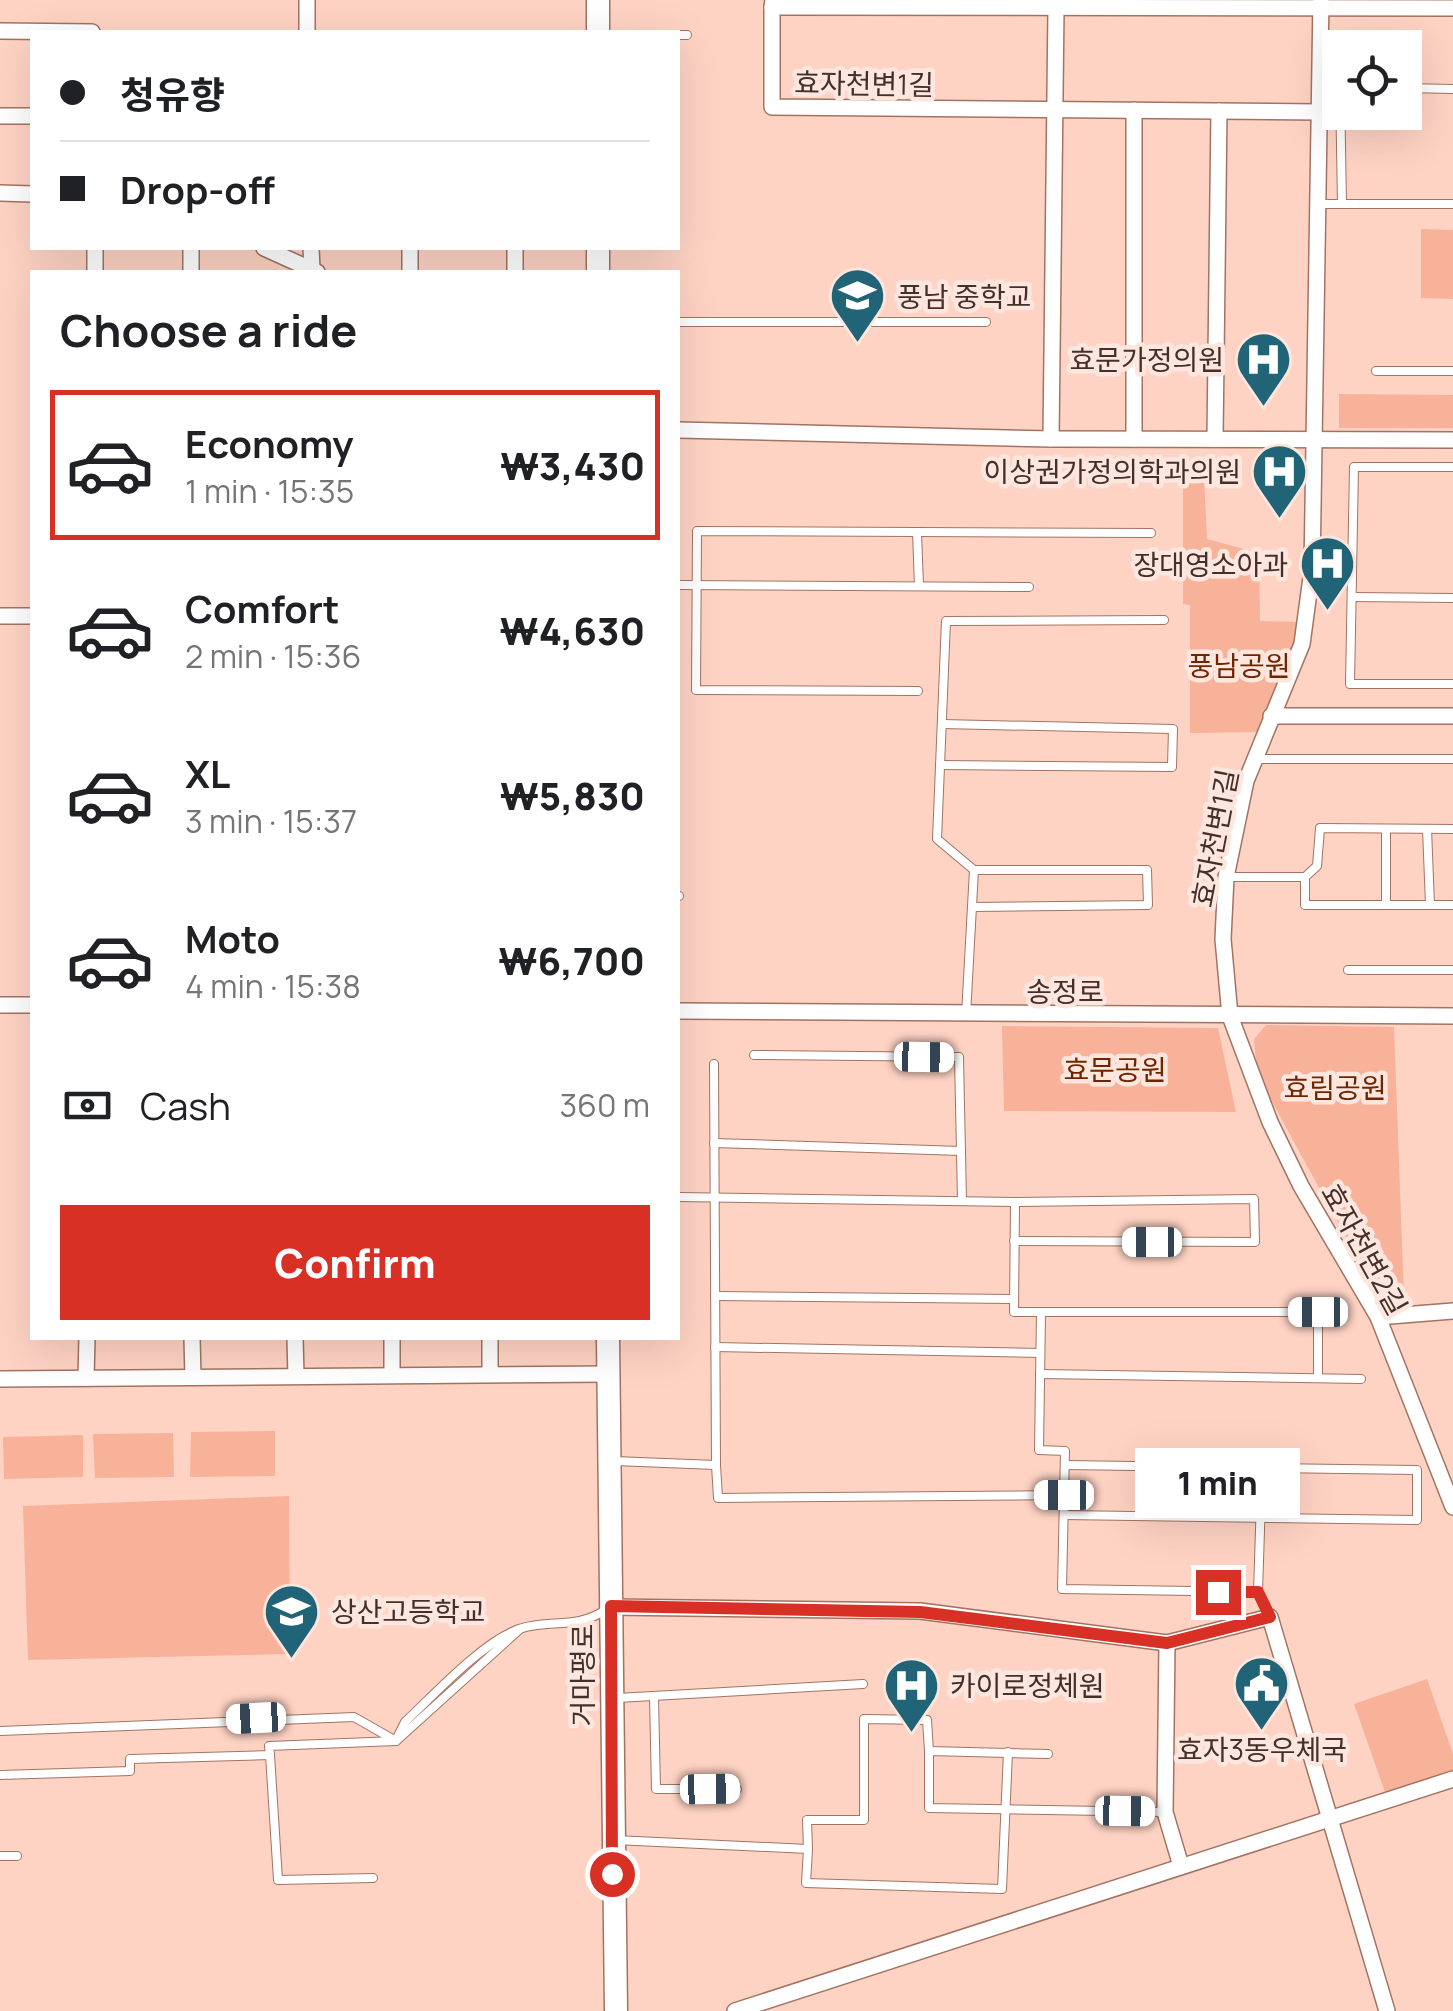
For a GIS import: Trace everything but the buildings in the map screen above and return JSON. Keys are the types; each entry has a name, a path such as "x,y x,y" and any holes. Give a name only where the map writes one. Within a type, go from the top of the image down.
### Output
{"street":[{"path":"307,0 307,30"},
{"path":"598,0 598,30"},
{"path":"772,4 1056,8 1321,4 1453,8"},
{"name":"효자천변1길","path":"772,4 772,107 1320,112"},
{"name":"효자천변1길","path":"1230,1016 1223,939 1226,877 1254,759 1302,644 1312,570 1321,4"},
{"path":"1051,439 1056,8"},
{"path":"0,32 30,32"},
{"path":"1134,110 1134,439"},
{"path":"1215,439 1219,111"},
{"path":"0,116 30,116"},
{"path":"0,193 30,194"},
{"path":"267,250 291,266 314,270"},
{"path":"680,430 1051,439 1453,440"},
{"path":"0,616 30,616"},
{"path":"1271,716 1453,716"},
{"path":"0,1005 30,1005"},
{"name":"송정로","path":"680,1011 1453,1016"},
{"name":"효자천변2길","path":"1230,1016 1270,1122 1301,1186 1378,1317 1453,1507"},
{"path":"1378,1317 1453,1311"},
{"path":"86,1378 87,1340"},
{"path":"192,1340 192,1376"},
{"path":"296,1340 296,1376"},
{"path":"392,1340 392,1375"},
{"path":"490,1340 490,1374"},
{"name":"거마평로","path":"608,1340 616,2011"},
{"path":"0,1378 608,1374"},
{"path":"611,1606 920,1612 1167,1643 1270,1617 1386,2011"},
{"path":"1167,1643 1165,1812 1181,1866"},
{"path":"734,2011 1000,1929 1453,1779"}],"lane":[{"path":"1422,88 1453,89"},
{"path":"1341,130 1342,204"},
{"path":"1318,204 1453,204"},
{"path":"680,322 986,322"},
{"path":"1376,371 1453,371"},
{"path":"1453,467 1354,467 1350,684 1453,684"},
{"path":"918,691 696,690 697,531 1151,533"},
{"path":"918,532 919,586"},
{"path":"1312,570 1352,569"},
{"path":"680,585 1028,587"},
{"path":"1352,597 1453,598"},
{"path":"972,906 1148,905 1147,870 974,870 937,839 946,621 1164,620"},
{"path":"940,765 1172,766 1173,728 942,724"},
{"path":"1254,759 1453,759"},
{"path":"1226,877 1305,877 1318,866 1320,828 1453,829"},
{"path":"1386,829 1386,905"},
{"path":"1427,829 1430,905"},
{"path":"966,1015 974,870"},
{"path":"1305,877 1305,905 1453,904"},
{"path":"1348,970 1453,970"},
{"path":"754,1054 958,1057 962,1200"},
{"path":"714,1064 718,1498 1064,1495"},
{"path":"714,1143 961,1151"},
{"path":"680,1197 1016,1202 1254,1199 1254,1242 1014,1242"},
{"path":"1016,1202 1014,1312 1318,1312 1318,1378"},
{"path":"714,1296 1014,1299"},
{"path":"1041,1312 1039,1450 1065,1451 1062,1589 1258,1592"},
{"path":"715,1348 1040,1353"},
{"path":"1040,1374 1361,1379"},
{"path":"609,1461 716,1465"},
{"path":"1064,1465 1417,1470 1417,1520 1064,1515"},
{"path":"1262,1468 1258,1592 1270,1617"},
{"path":"372,1878 278,1880 269,1746 396,1741 520,1629 586,1623 611,1606"},
{"path":"613,1698 862,1684"},
{"path":"654,1697 656,1790 737,1789"},
{"path":"0,1731 354,1716 396,1741"},
{"path":"1008,1752 1006,1810 1002,1889 806,1883 807,1820 864,1820 864,1719 928,1720 929,1808 1006,1810 1165,1812"},
{"path":"929,1751 1048,1754"},
{"path":"0,1775 130,1771 130,1759 270,1754"},
{"path":"611,1839 808,1849"},
{"path":"0,1856 17,1856"}],"green space":[{"path":"1421,229 1453,230 1453,299 1421,298"},
{"path":"1339,394 1453,395 1453,428 1339,428"},
{"name":"풍남공원","path":"1183,474 1204,478 1207,539 1259,553 1260,621 1305,622 1265,732 1190,733 1190,605 1183,604"},
{"name":"효림공원","path":"1266,1025 1394,1027 1404,1298 1379,1298 1257,1074 1254,1039"},
{"name":"효문공원","path":"1002,1026 1218,1028 1236,1112 1004,1111"},
{"path":"275,1431 275,1476 190,1477 191,1432"},
{"path":"173,1433 174,1477 95,1478 93,1434"},
{"path":"83,1435 83,1477 4,1479 3,1437"},
{"path":"289,1496 290,1654 28,1660 23,1506"},
{"path":"1427,1679 1453,1754 1453,1771 1386,1795 1354,1704"}],"place":[{"name":"풍남 중학교","path":"858,345"},
{"name":"효문가정의원","path":"1263,408"},
{"name":"이상권가정의학과의원","path":"1280,520"},
{"name":"장대영소아과","path":"1327,613"},
{"name":"상산고등학교","path":"292,1660"},
{"name":"효자3동우체국","path":"1262,1732"},
{"name":"카이로정체원","path":"911,1734"}],"route":[{"path":"612,1874 611,1606 920,1612 1167,1643 1270,1617 1258,1592 1218,1592"}]}
